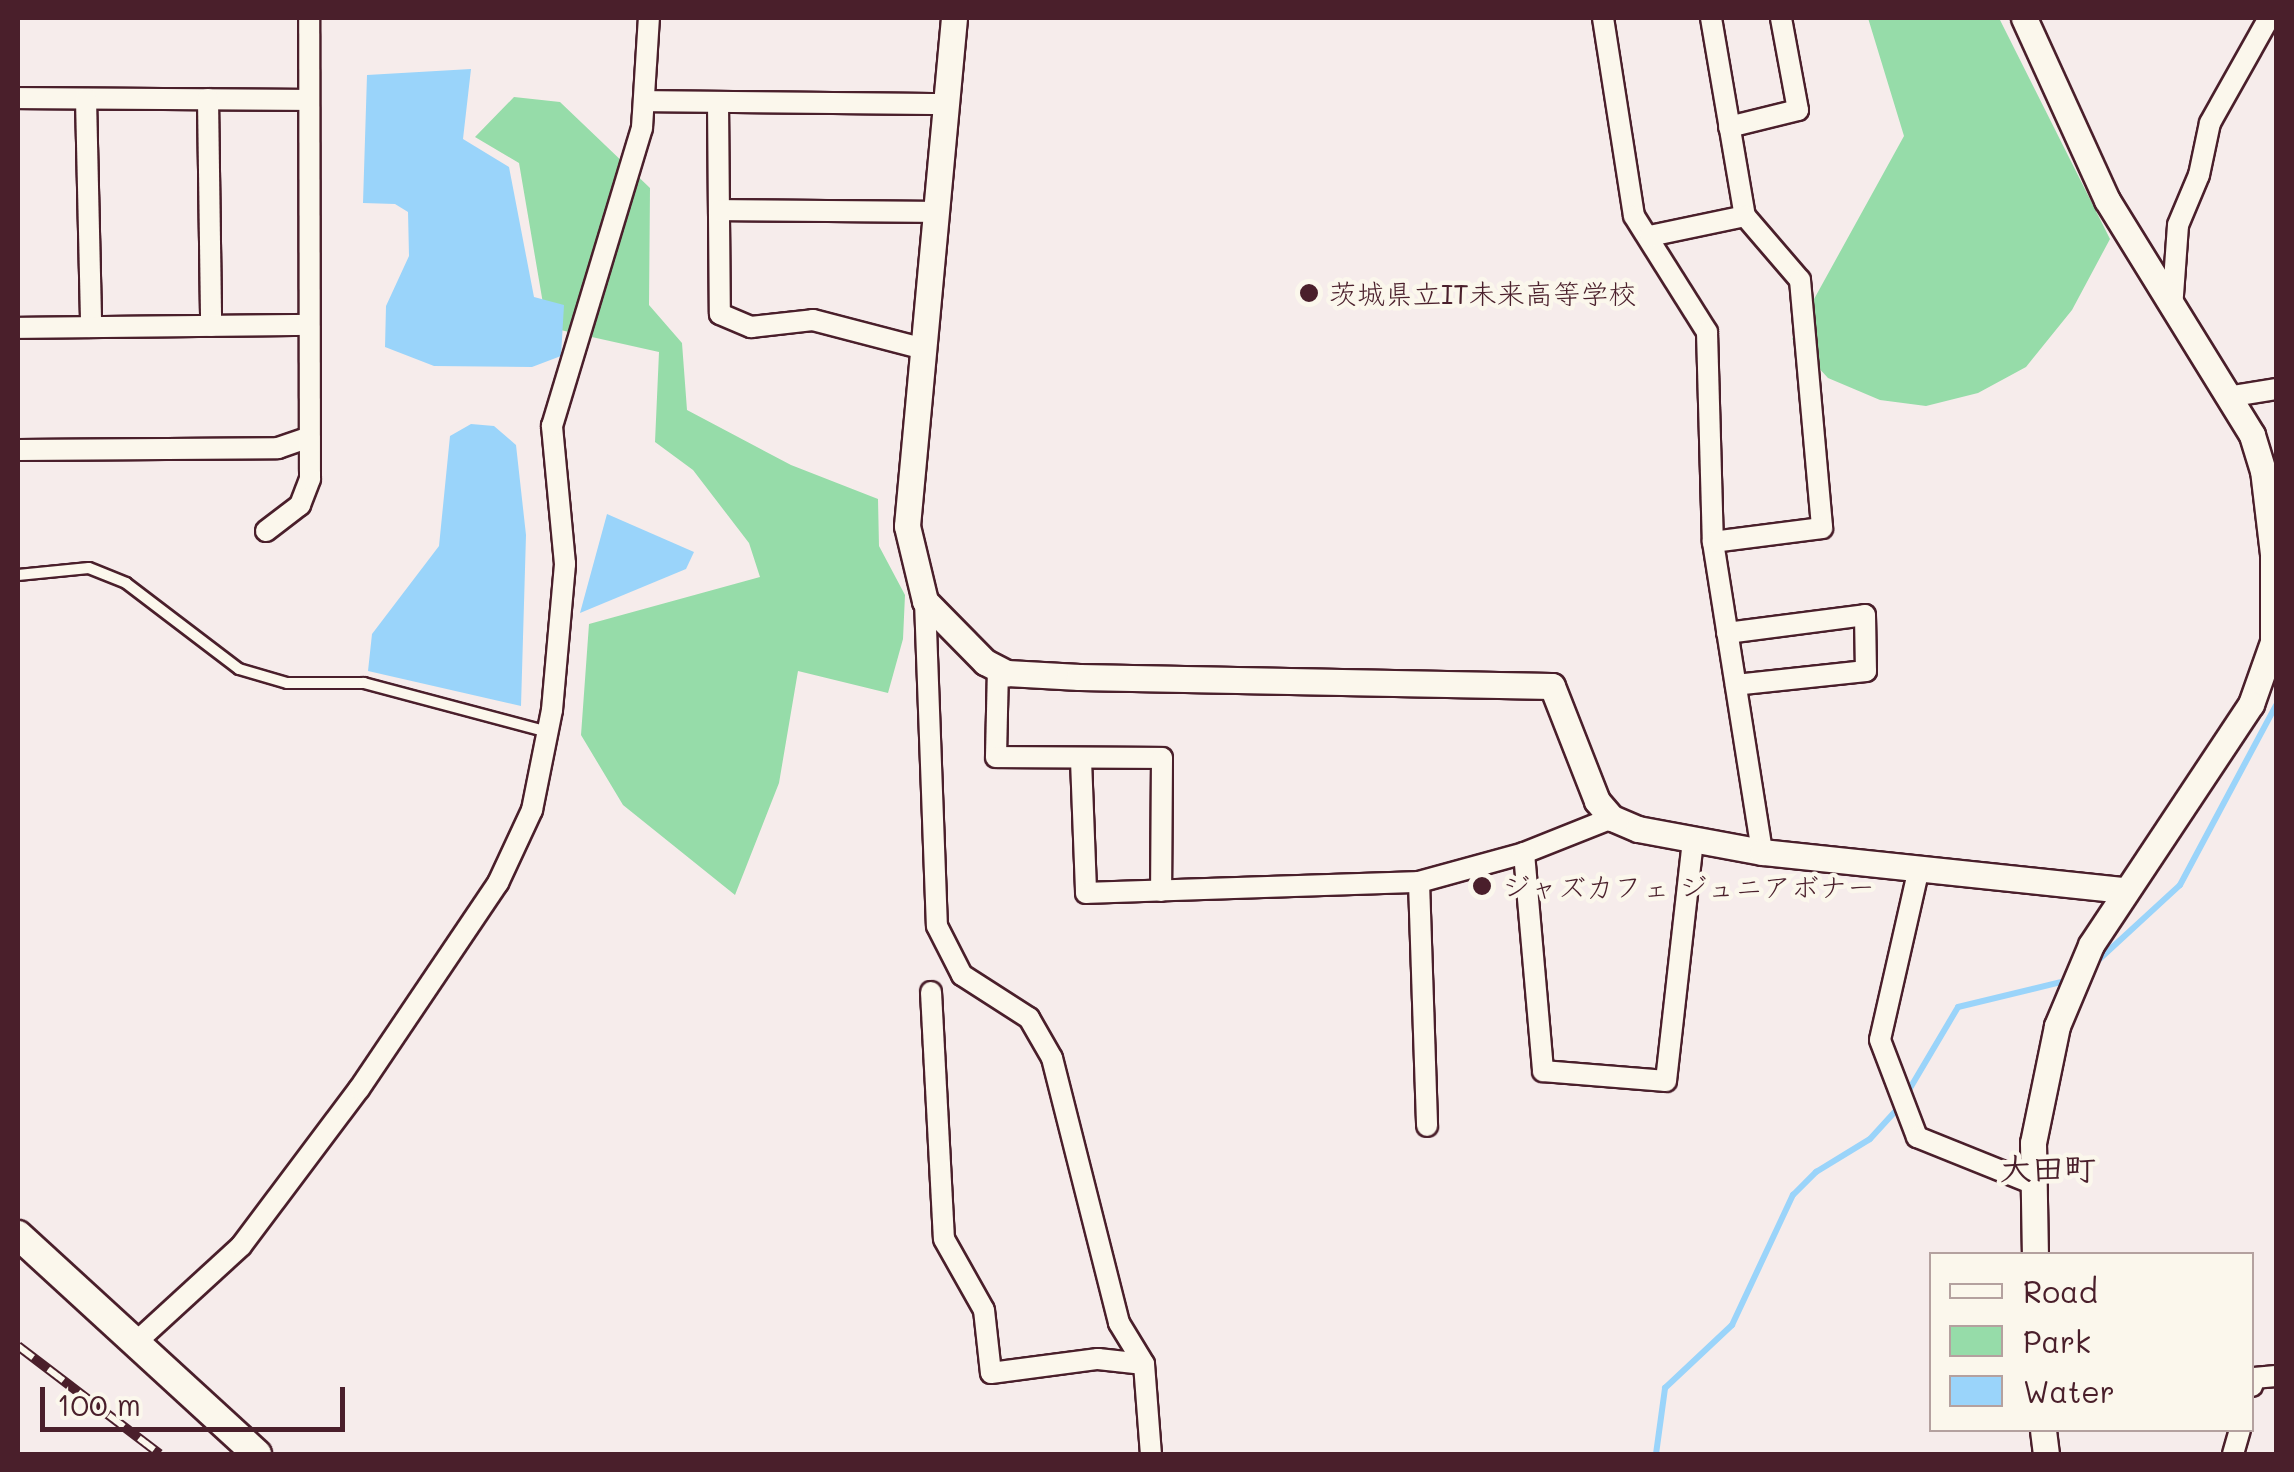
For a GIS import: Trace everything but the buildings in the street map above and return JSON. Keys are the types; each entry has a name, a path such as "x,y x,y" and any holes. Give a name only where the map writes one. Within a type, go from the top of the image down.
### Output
{"main road":[{"path":"18,1234 257,1454"}],"street":[{"path":"266,530 300,506 310,479 308,18"},
{"path":"134,1344 242,1246 498,883 532,810 546,731 565,564 552,426 642,128 649,18"},
{"path":"954,18 907,526 925,601 937,926 962,974 1029,1018 1052,1058 1119,1323 1144,1364 1151,1454"},
{"path":"1603,18 1634,216 1707,332 1713,542 1762,852"},
{"path":"1711,18 1746,216 1800,280 1822,528 1713,542"},
{"path":"1729,126 1798,110 1782,18"},
{"path":"2024,18 2107,200 2172,315 2233,396 2264,470 2273,554 2273,642 2251,704 2216,764 2091,945 2057,1026 2033,1143 2035,1252"},
{"path":"2172,315 2178,225 2199,175 2210,123 2268,18"},
{"path":"18,98 308,100"},
{"path":"86,99 91,327"},
{"path":"208,100 211,326"},
{"path":"644,102 947,104"},
{"path":"718,102 720,314 750,326 814,320 924,349"},
{"path":"719,210 936,212"},
{"path":"1650,236 1746,216"},
{"path":"18,328 308,325"},
{"path":"2233,396 2276,389"},
{"path":"18,450 278,448 307,438"},
{"path":"925,601 998,668 1079,677 1552,686 1597,802 1612,818 1762,852 2126,890"},
{"path":"1727,633 1865,615 1866,672 1736,686"},
{"path":"998,668 996,757 1162,758 1160,891"},
{"path":"1081,760 1086,893 1419,882 1524,854 1612,818"},
{"path":"1524,854 1543,1071 1666,1081 1693,839"},
{"path":"1919,868 1880,1040 1917,1136 2034,1184"},
{"path":"1419,882 1427,1126"},
{"path":"931,992 944,1239 984,1310 990,1373 1098,1359 1144,1364"}],"lane":[{"path":"18,575 89,568 126,583 239,670 287,683 364,683 546,731"}],"green space":[{"path":"1868,18 1999,18 2110,239 2072,310 2026,367 1978,393 1926,406 1880,400 1828,378 1792,339 1904,136"},
{"path":"514,97 560,102 650,188 649,305 682,343 687,410 791,465 878,499 879,546 905,595 903,639 888,693 798,671 779,783 735,895 623,805 581,735 589,624 760,577 749,543 693,470 655,442 659,352 547,327 519,163 475,137"}],"water":[{"path":"471,69 463,139 509,167 534,297 564,305 561,356 532,367 434,366 385,347 386,306 409,256 408,212 395,204 363,203 367,75"},
{"path":"471,424 494,426 516,445 526,535 521,706 368,671 372,634 439,546 450,436"},
{"path":"607,514 694,552 686,569 580,613"}],"waterway":[{"path":"2093,965 2180,885 2276,705"},
{"path":"1906,1095 1958,1007 2070,980"},
{"path":"1656,1454 1665,1388 1732,1325 1793,1195 1816,1172 1870,1139 1900,1106"}],"railway":[{"path":"18,1346 160,1454"}],"place":[{"name":"茨城県立IT未来高等学校","path":"1309,293"},
{"name":"ジャズカフェ ジュニアボナー","path":"1482,886"}],"district":[{"name":"大田町","path":"2048,1167"}]}
